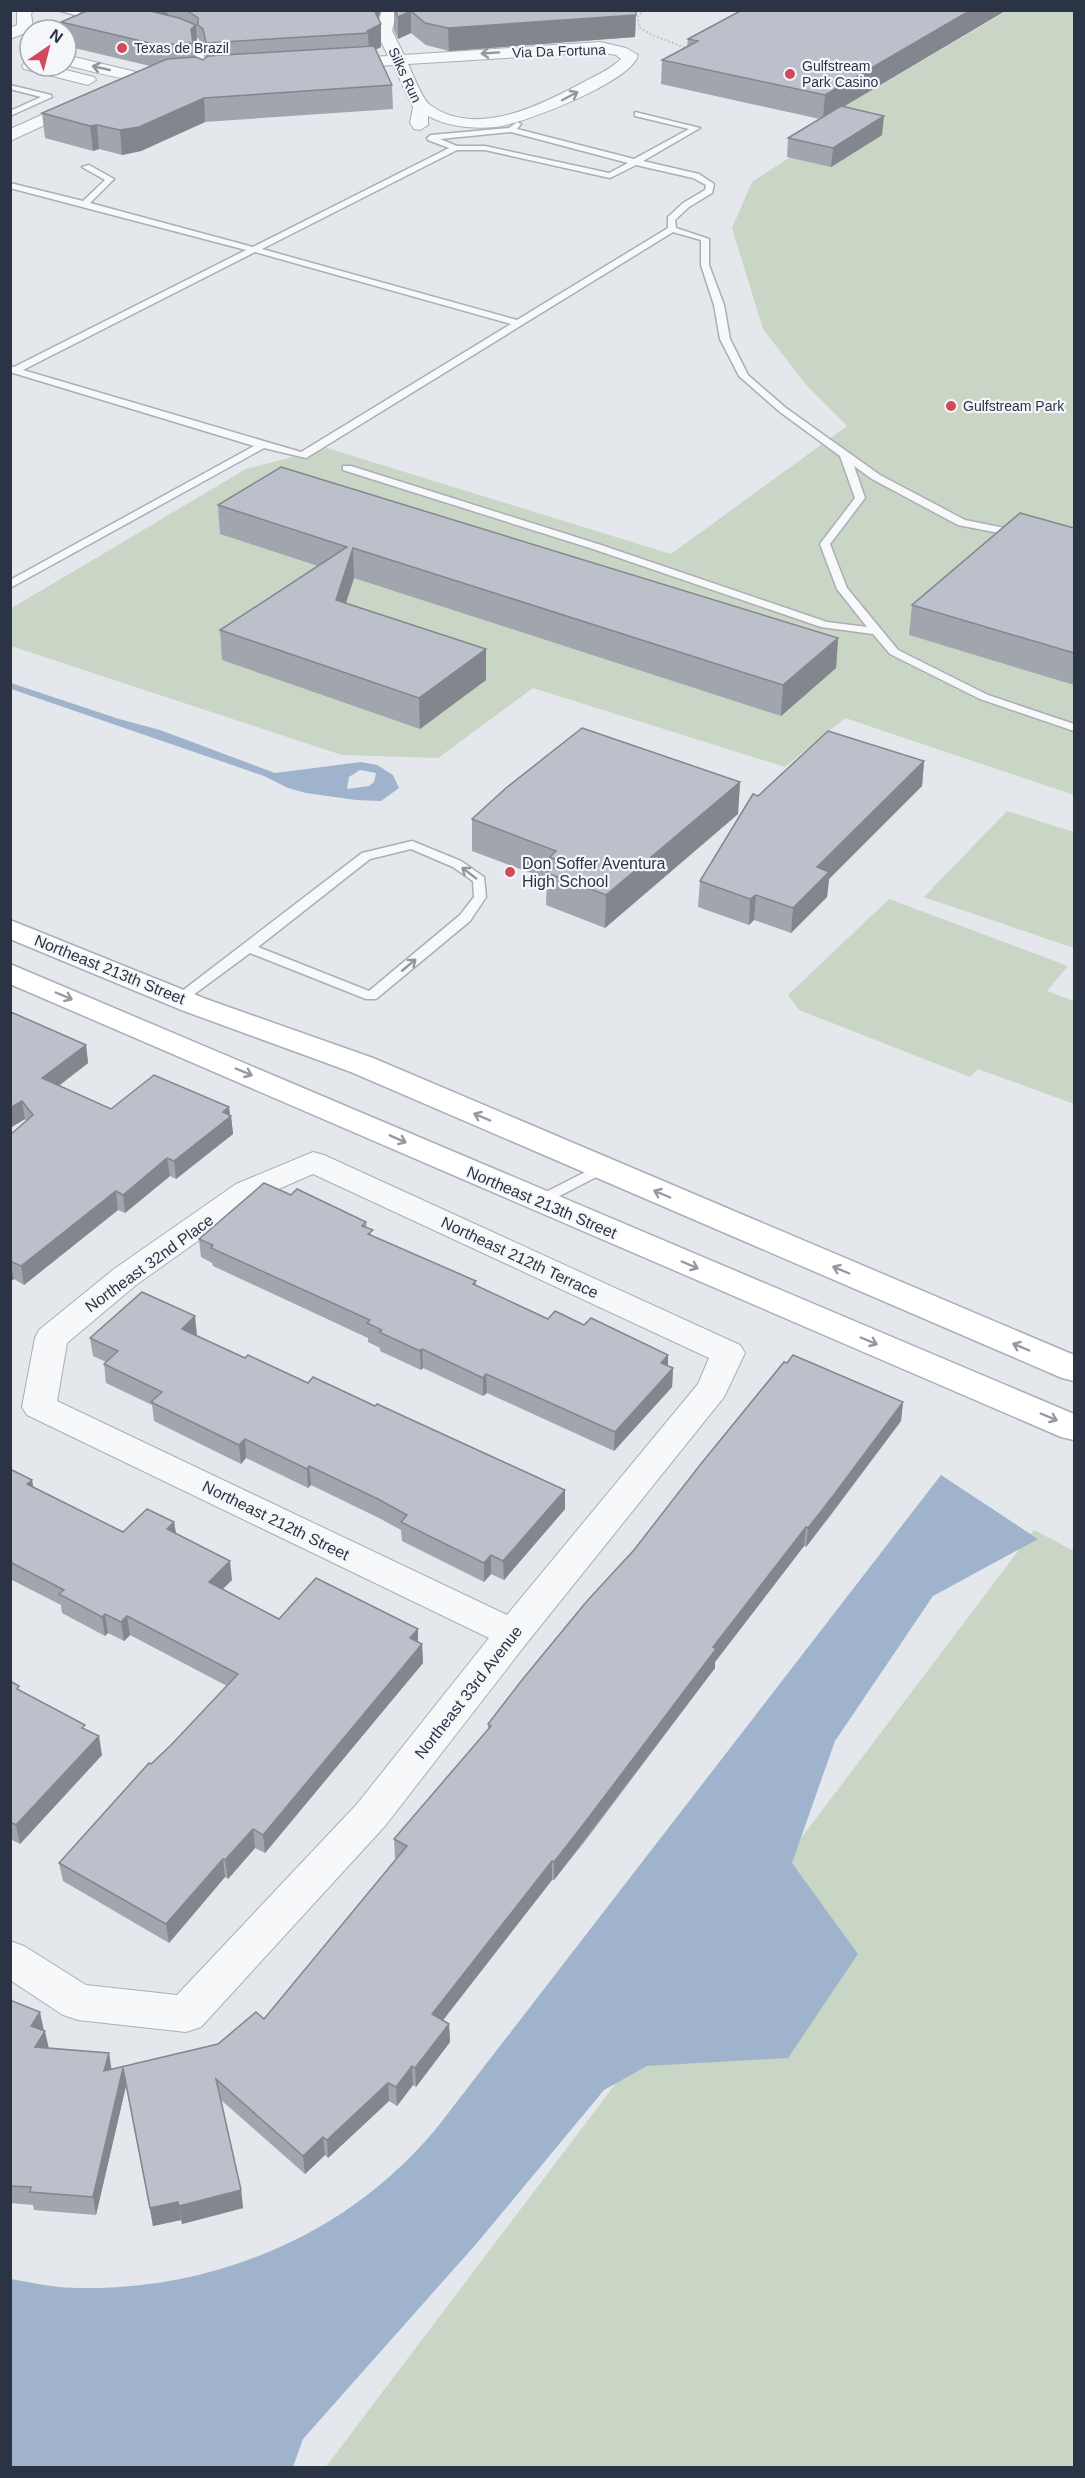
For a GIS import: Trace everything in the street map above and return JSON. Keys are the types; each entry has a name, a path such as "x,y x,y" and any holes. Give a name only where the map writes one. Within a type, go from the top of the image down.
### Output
{"street":[{"path":"10,34 25,27 23,14 26,10"},
{"name":"Silks Run","path":"390,10 384,31 421,107 418,123 431,138"},
{"name":"Via Da Fortuna","path":"322,68 364,68 398,61 600,47 620,51 630,56 622,67 540,112 513,124 461,122 435,116 421,107"},
{"path":"78,63 136,76 202,78"},
{"path":"117,87 136,76"},
{"path":"78,78 117,87 202,78"},
{"path":"10,136 96,96"},
{"name":"Northeast 213th Street","path":"10,928 180,998 362,1065 1074,1370"},
{"name":"Northeast 213th Street","path":"10,974 1074,1428"},
{"name":"Northeast 212th Terrace","path":"313,1162 728,1353"},
{"name":"Northeast 32nd Place","path":"39,1407 51,1338 125,1277 247,1191 313,1162"},
{"name":"Northeast 33rd Avenue","path":"10,1958 78,2002 186,2014 371,1815 513,1634 712,1389 728,1353"},
{"name":"Northeast 212th Street","path":"39,1407 513,1634"}],"lane":[{"path":"60,10 110,21"},
{"path":"199,52 202,78"},
{"path":"10,87 48,97 10,114"},
{"path":"431,138 456,148 485,148 610,176 696,128 638,114"},
{"path":"431,138 513,124 578,152 696,176 710,183 709,191 686,205 670,219 672,229"},
{"path":"13,369 456,148"},
{"path":"556,164 565,159"},
{"path":"85,204 110,179 86,167"},
{"path":"10,185 254,249 518,323"},
{"path":"13,369 302,456 672,229 705,239 705,266 718,305 725,339 744,376 783,410 876,477 962,523 1025,535"},
{"path":"10,585 263,445"},
{"path":"845,456 860,498 825,544 842,589 876,631 894,652 984,698 1074,728"},
{"path":"347,468 597,547 825,625 876,631"},
{"path":"180,998 249,948 366,856 412,845 457,864 478,880 480,897 465,918 371,996 249,948"},
{"path":"539,1201 603,1168"}],"path":[{"path":"644,10 638,16 639,27 652,35 690,49"}],"green space":[{"name":"Gulfstream Park","path":"1007,11 1074,11 1074,795 845,718 785,767 533,688 438,758 342,755 11,646 10,609 246,469 327,448 671,554 847,426 807,386 763,329 732,228 752,182 841,124 823,119"},
{"path":"1007,811 1074,832 1074,948 924,897"},
{"path":"889,899 1068,966 1047,991 1074,1001 1074,1104 978,1069 970,1077 799,1010 788,995"},
{"path":"1034,1530 1074,1551 1074,2467 325,2468"}],"water":[{"path":"11,683 119,719 160,730 275,773 361,762 377,765 393,775 399,788 381,801 306,793 288,788 264,776 11,689","holes":["360,770 376,773 374,782 369,786 347,789 349,777"]},
{"path":"941,1475 1038,1539 933,1596 835,1741 792,1863 858,1954 788,2058 647,2066 604,2090 477,2243 303,2439 293,2467 11,2467 11,2279 69,2288 130,2286 180,2279 230,2266 278,2248 323,2225 365,2196 404,2163 439,2125"}],"building":[{"path":"89,10 146,10 179,18 196,25 191,29 193,43 158,45 78,26 78,18 70,18"},
{"path":"186,10 374,10 381,24 367,31 368,33 206,43 203,29 198,25 198,18"},
{"path":"395,10 636,10 636,15 448,28 425,23 411,11 398,17"},
{"path":"742,10 971,10 825,95 662,60 698,41 688,39"},
{"path":"374,46 392,85 204,98 139,127 120,130 97,125 90,126 42,113 167,59 196,57 203,60 208,56"},
{"path":"841,106 884,116 833,148 788,138"},
{"path":"281,467 838,638 783,685 353,548 336,600 486,649 419,698 220,630 347,547 218,505"},
{"path":"1020,513 1074,528 1074,653 912,605"},
{"path":"582,728 740,782 606,895 547,873 561,862 550,857 556,851 472,819 506,788"},
{"path":"828,731 924,761 817,867 829,872 793,908 756,895 750,899 700,881 753,794 758,796"},
{"path":"11,1012 86,1045 42,1078 111,1109 154,1075 229,1107 223,1112 231,1116 174,1161 167,1158 123,1195 116,1191 21,1266 10,1261 10,1135 33,1115 22,1101 10,1108"},
{"path":"264,1183 291,1195 297,1189 366,1222 362,1226 373,1230 368,1234 476,1281 473,1284 548,1319 555,1311 584,1325 591,1318 668,1355 661,1363 673,1368 615,1432 486,1374 483,1378 422,1349 420,1351 379,1332 382,1330 367,1323 370,1320 211,1248 213,1245 199,1239"},
{"path":"142,1292 195,1316 182,1329 245,1358 248,1355 308,1383 313,1377 565,1490 503,1561 491,1555 484,1563 401,1522 407,1515 378,1499 309,1466 307,1469 245,1439 239,1445 151,1402 162,1392 104,1364 118,1351 90,1338"},
{"path":"793,1355 903,1402 833,1496 808,1528 806,1527 713,1647 716,1649 586,1821 432,2014 449,2024 415,2068 412,2066 396,2087 388,2083 327,2140 323,2137 303,2156 216,2079 241,2190 179,2206 178,2202 150,2208 123,2068 93,2197 30,2192 31,2187 10,2186 10,2000 40,2012 31,2026 45,2031 35,2047 109,2053 104,2071 218,2044 256,2012 264,2019 407,1846 394,1839 491,1726 488,1724 522,1680 587,1601 634,1550 700,1465 784,1362 787,1363"},
{"path":"10,1469 32,1480 27,1484 123,1532 147,1509 174,1522 167,1529 230,1561 209,1582 279,1619 316,1578 418,1629 410,1638 422,1644 263,1835 253,1829 225,1860 223,1859 166,1924 59,1863 149,1763 151,1764 171,1745 238,1674 127,1616 121,1622 105,1614 102,1617 59,1594 64,1590 10,1562"},
{"path":"10,1681 19,1686 17,1689 85,1725 82,1728 99,1736 16,1825 10,1822"}],"place":[{"name":"Texas de Brazil","path":"122,48"},
{"name":"Gulfstream Park Casino","path":"790,74"},
{"name":"Gulfstream Park","path":"951,406"},
{"name":"Don Soffer Aventura High School","path":"510,872"}]}
